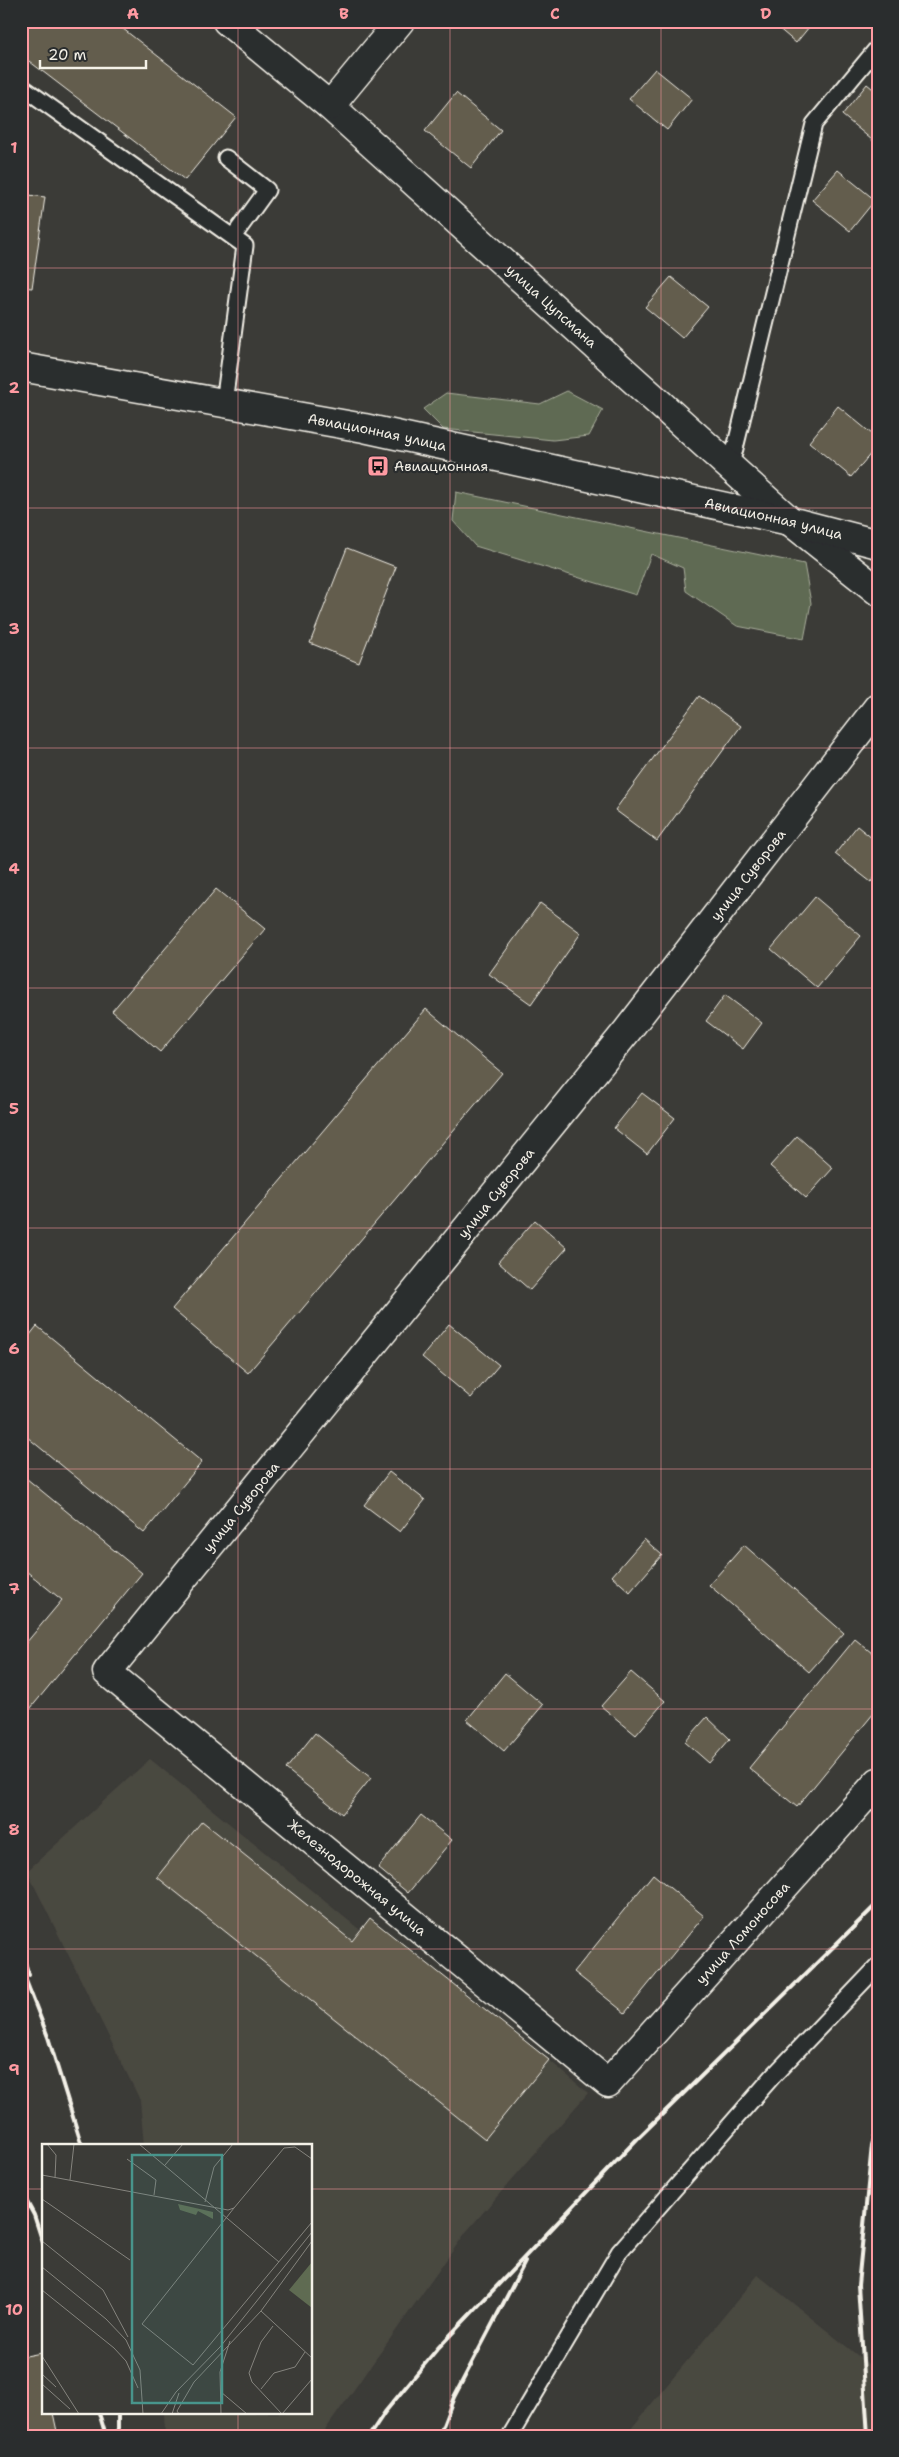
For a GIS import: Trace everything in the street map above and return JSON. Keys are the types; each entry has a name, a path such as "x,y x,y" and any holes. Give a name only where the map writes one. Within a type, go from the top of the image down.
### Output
{"street":[{"name":"улица Цупсмана","path":"226,21 330,106 790,521 878,591"},
{"path":"330,106 400,21"},
{"name":"Авиационная улица","path":"21,367 364,428 790,521 878,544"},
{"name":"улица Суворова","path":"107,1672 627,1031 878,707"},
{"name":"Железнодорожная улица","path":"107,1672 608,2083"},
{"name":"улица Ломоносова","path":"608,2083 878,1782"}],"lane":[{"path":"730,468 814,124 878,47"},
{"path":"21,86 244,246 224,402"},
{"path":"226,158 267,190 233,237"},
{"path":"510,2436 619,2252 773,2076 878,1966"}],"shaded area":[{"path":"150,1759 360,1930 549,2060 588,2093 466,2232 321,2436 165,2436 164,2414 312,2414 312,2144 144,2144 140,2100 27,1871"},
{"path":"758,2275 878,2372 878,2436 625,2436"}],"green space":[{"path":"567,391 603,410 589,436 553,440 443,429 423,409 446,393 540,404"},
{"path":"456,492 804,564 811,603 804,639 737,626 686,591 683,568 651,554 636,595 475,546 453,521"}],"building":[{"path":"21,21 113,21 236,117 185,180 21,55"},
{"path":"770,21 814,21 796,43"},
{"path":"655,69 692,99 667,130 629,99"},
{"path":"867,84 878,93 878,145 842,115"},
{"path":"456,93 501,130 471,168 425,131"},
{"path":"838,170 875,200 850,231 812,200"},
{"path":"21,194 45,197 32,288 21,287"},
{"path":"671,277 708,307 682,338 645,307"},
{"path":"838,406 878,439 878,445 851,477 809,442"},
{"path":"347,548 396,567 359,663 310,643"},
{"path":"699,696 741,726 657,841 615,810"},
{"path":"857,826 878,843 878,873 871,882 835,854"},
{"path":"216,889 265,929 160,1052 112,1011"},
{"path":"815,897 861,936 817,988 771,949"},
{"path":"540,903 581,933 531,1004 489,974"},
{"path":"725,995 762,1023 743,1049 706,1021"},
{"path":"426,1009 502,1073 248,1373 172,1309"},
{"path":"642,1093 675,1118 647,1154 614,1128"},
{"path":"797,1136 833,1168 806,1198 770,1166"},
{"path":"535,1220 567,1248 530,1290 498,1262"},
{"path":"449,1324 499,1365 471,1398 422,1357"},
{"path":"37,1326 202,1462 144,1533 21,1432 21,1346"},
{"path":"389,1472 425,1500 400,1532 364,1505"},
{"path":"21,1474 142,1573 21,1720 21,1649 62,1600 21,1567"},
{"path":"644,1539 662,1555 630,1592 612,1576"},
{"path":"744,1545 844,1633 809,1672 709,1585"},
{"path":"855,1639 878,1658 878,1708 797,1807 749,1768"},
{"path":"631,1672 665,1701 636,1735 601,1706"},
{"path":"505,1673 543,1705 504,1751 467,1720"},
{"path":"707,1717 730,1739 709,1763 685,1742"},
{"path":"315,1733 371,1778 342,1814 286,1769"},
{"path":"421,1815 452,1840 408,1893 378,1868"},
{"path":"202,1821 352,1941 370,1918 549,2060 485,2139 157,1877"},
{"path":"653,1874 704,1916 625,2013 574,1972"},
{"path":"41,2353 42,2414 53,2414 58,2436 21,2436 21,2357"}],"railway":[{"path":"369,2436 385,2412 438,2348 638,2138 878,1903"},
{"path":"21,1950 29,1975"},
{"path":"21,1968 48,2037 81,2144"},
{"path":"868,2436 858,2285 872,2145 878,2125"},
{"path":"21,2191 34,2215 42,2240"},
{"path":"439,2436 454,2397 525,2262"},
{"path":"99,2414 106,2436"},
{"path":"118,2414 118,2436"}],"place":[{"name":"Авиационная","path":"378,466"}]}
